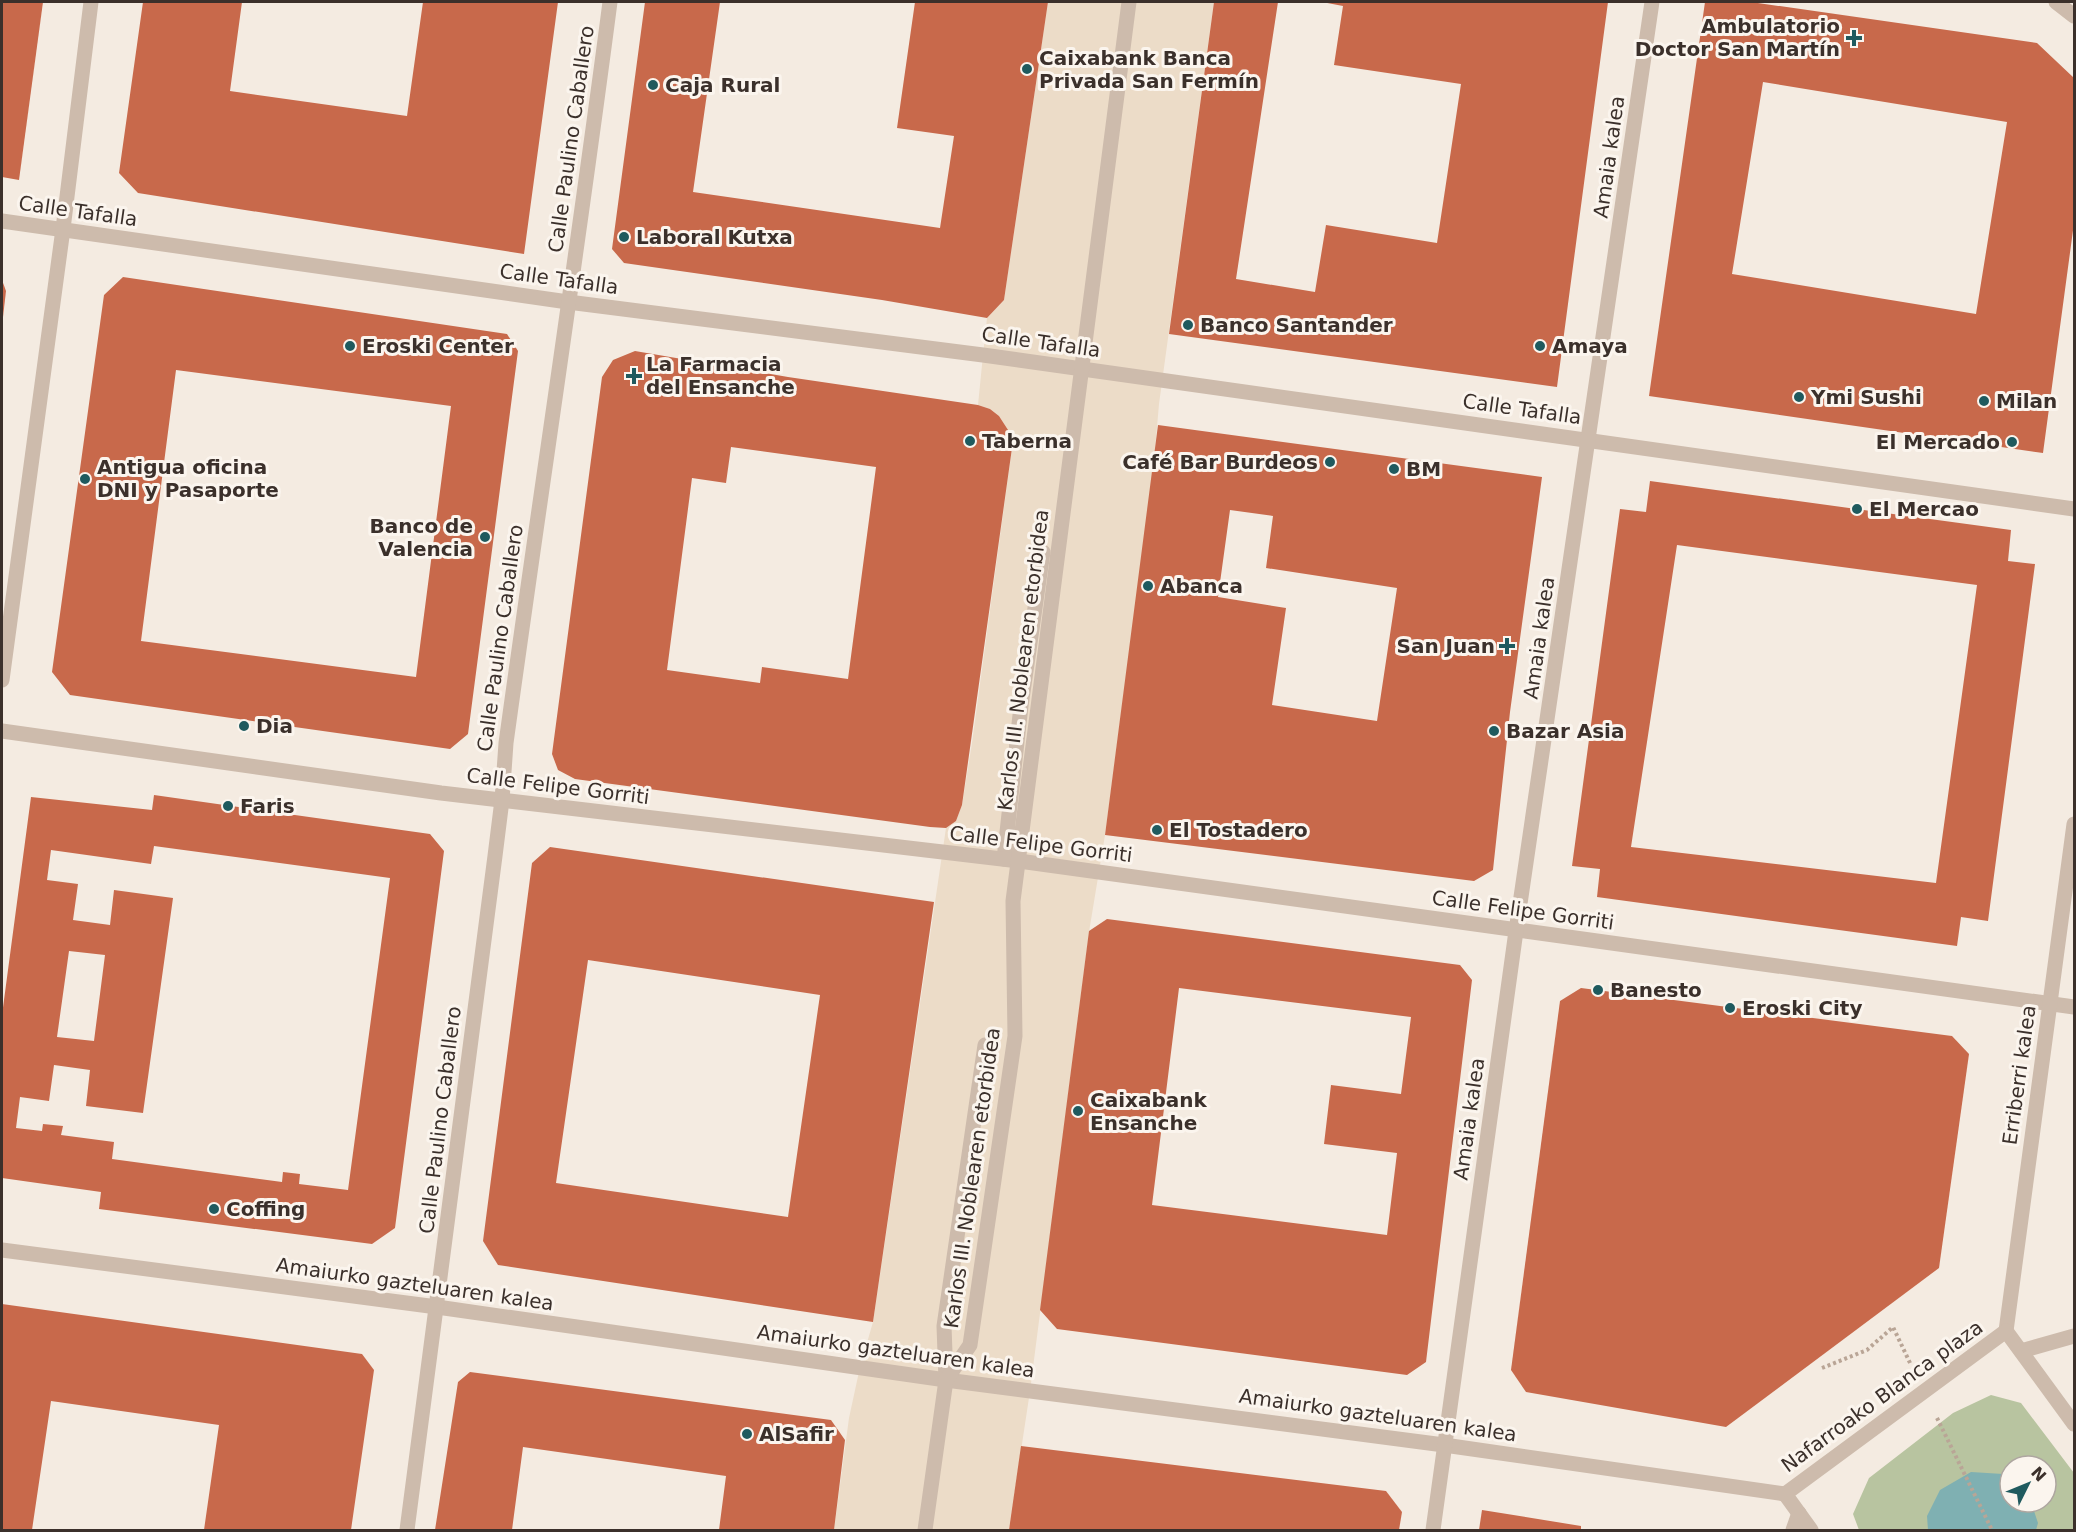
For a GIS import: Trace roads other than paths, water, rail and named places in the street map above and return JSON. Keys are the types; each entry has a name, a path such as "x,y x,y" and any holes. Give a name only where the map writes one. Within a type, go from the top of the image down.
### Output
{"street":[{"path":"2,680 91,2"},
{"name":"Calle Paulino Caballero","path":"407,1530 502,800 506,743 568,302 579,241 610,2"},
{"name":"Karlos III. Noblearen etorbidea","path":"925,1530 946,1380 970,1345 1015,1036 1011,860 1081,369 1129,2"},
{"name":"Amaia kalea","path":"1433,1530 1516,931 1653,2"},
{"path":"2056,2 2074,16"},
{"name":"Calle Tafalla","path":"2,221 568,302 971,353 2074,508"},
{"path":"1011,860 1021,706 1043,552"},
{"name":"Calle Felipe Gorriti","path":"2,730 441,793 1011,860 2074,1007"},
{"name":"Erriberri kalea","path":"2006,1331 2074,824"},
{"path":"946,1380 944,1326 985,1045"},
{"name":"Amaiurko gazteluaren kalea","path":"2,1250 437,1307 946,1380 1444,1444 1785,1494"},
{"name":"Nafarroako Blanca plaza","path":"1811,1530 1785,1494 2006,1331 2074,1424"},
{"path":"2020,1351 2074,1336"},
{"path":"1793,1530 1798,1513"}],"water":[{"path":"1971,1472 1998,1474 1998,1514 2035,1514 2038,1523 2036,1530 1928,1530 1927,1516 1940,1490"}],"place":[{"name":"Ambulatorio Doctor San Martín","path":"1854,38"},
{"name":"Caixabank Banca Privada San Fermín","path":"1027,69"},
{"name":"Caja Rural","path":"653,85"},
{"name":"Laboral Kutxa","path":"624,237"},
{"name":"Banco Santander","path":"1188,325"},
{"name":"Eroski Center","path":"350,346"},
{"name":"Amaya","path":"1540,346"},
{"name":"La Farmacia del Ensanche","path":"634,376"},
{"name":"Ymi Sushi","path":"1799,397"},
{"name":"Milan","path":"1984,401"},
{"name":"Taberna","path":"970,441"},
{"name":"El Mercado","path":"2012,442"},
{"name":"Café Bar Burdeos","path":"1330,462"},
{"name":"BM","path":"1394,469"},
{"name":"Antigua oficina DNI y Pasaporte","path":"85,479"},
{"name":"El Mercao","path":"1857,509"},
{"name":"Banco de Valencia","path":"485,537"},
{"name":"Abanca","path":"1148,586"},
{"name":"San Juan","path":"1507,646"},
{"name":"Dia","path":"244,726"},
{"name":"Bazar Asia","path":"1494,731"},
{"name":"Faris","path":"228,806"},
{"name":"El Tostadero","path":"1157,830"},
{"name":"Banesto","path":"1598,990"},
{"name":"Eroski City","path":"1730,1008"},
{"name":"Caixabank Ensanche","path":"1078,1111"},
{"name":"Coffing","path":"214,1209"},
{"name":"AlSafir","path":"747,1434"}]}
